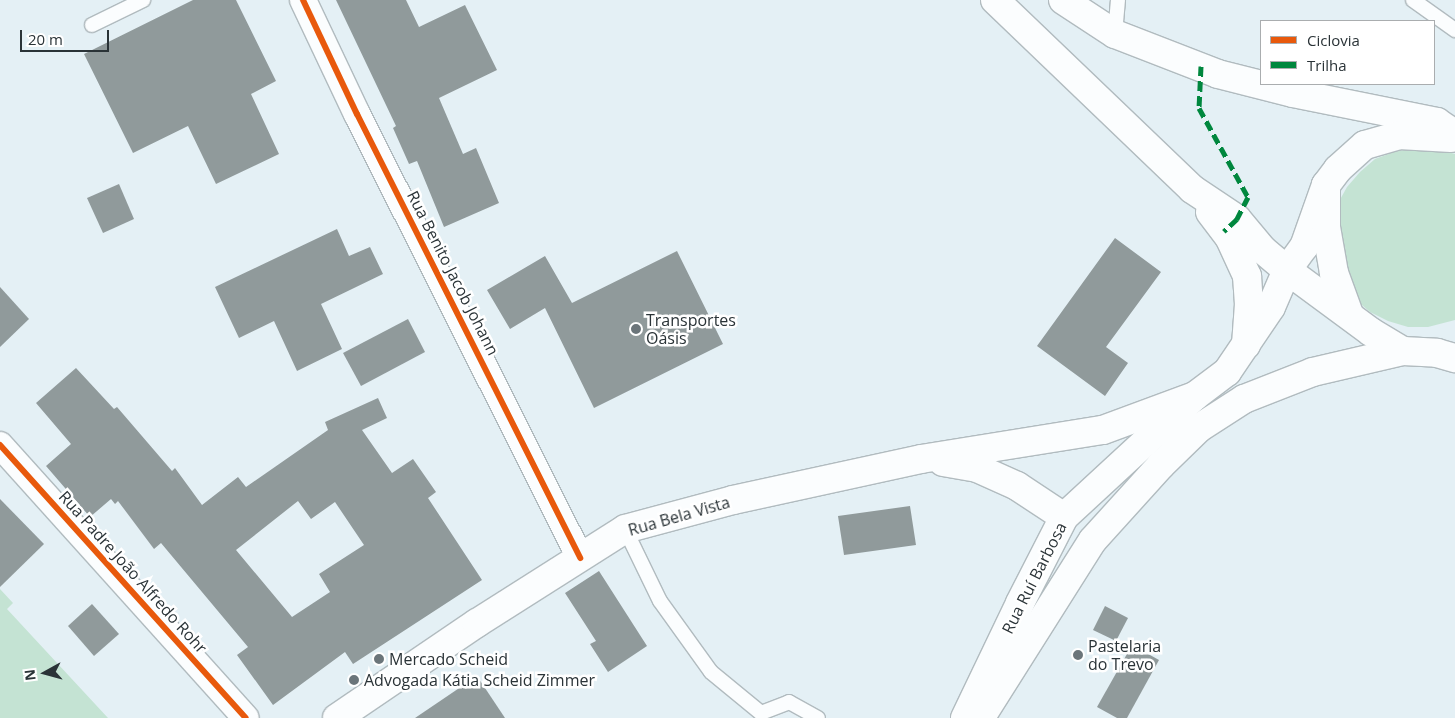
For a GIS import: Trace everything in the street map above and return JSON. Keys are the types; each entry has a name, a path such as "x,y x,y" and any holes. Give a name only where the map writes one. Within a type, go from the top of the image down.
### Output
{"main road":[{"path":"996,0 1192,189 1230,239 1247,276 1249,304 1246,345"},
{"path":"1063,0 1115,34 1218,74 1260,85"},
{"path":"1261,85 1437,122 1455,134"},
{"path":"1293,93 1455,108"},
{"path":"1195,396 1227,372 1271,307 1287,270 1304,247 1326,185 1338,169 1365,145 1399,135 1455,138"},
{"path":"1326,185 1326,227 1334,273 1349,314"},
{"path":"1192,189 1237,219 1263,250 1287,270 1371,332 1403,351"},
{"path":"1064,517 1094,508 1153,454 1244,399 1314,372 1403,351 1449,351"},
{"name":"Rua Bela Vista","path":"337,718 478,623 625,529 733,500 921,459 1103,430 1195,396"},
{"name":"Rua Ruí Barbosa","path":"965,718 1064,517 1195,396"},
{"name":"Rua Ruí Barbosa","path":"980,718 1092,540 1155,472 1205,424"},
{"name":"Rua Bela Vista","path":"921,459 977,468 1017,486 1064,517"}],"street":[{"name":"Rua Benito Jacob Johann","path":"303,0 357,114 580,558"},
{"name":"Rua Padre João Alfredo Rohr","path":"0,445 246,718"}],"lane":[{"path":"92,26 143,0"},
{"path":"1115,34 1118,0"},
{"path":"1413,0 1455,30"},
{"path":"625,529 660,601 711,672 761,713 789,702 818,718"}],"green space":[{"path":"1414,148 1434,148 1455,154 1455,320 1428,327 1408,327 1388,321 1370,312 1355,299 1343,283 1337,205 1347,187 1375,159 1394,152"},
{"path":"0,589 13,603 7,609 108,718 0,718"}],"building":[{"path":"193,0 236,0 276,81 251,94 279,154 216,184 188,126 133,153 84,54"},
{"path":"336,0 406,0 419,27 465,5 497,70 439,98 463,154 476,148 499,203 444,227 417,161 409,164 393,128 396,126"},
{"path":"119,184 134,219 103,233 87,198"},
{"path":"337,229 349,256 370,247 383,274 321,304 342,349 297,371 274,321 239,338 215,287"},
{"path":"1115,238 1161,272 1106,347 1128,363 1105,396 1037,346"},
{"name":"Transportes Oásis","path":"677,251 723,344 594,408 545,308 510,329 487,290 545,256 572,303"},
{"path":"0,287 29,319 0,347"},
{"path":"408,319 425,352 361,386 343,353"},
{"path":"76,368 114,409 117,407 172,471 175,468 202,505 238,477 246,487 328,430 325,422 378,398 387,418 362,430 392,473 413,459 436,492 428,498 482,580 353,664 345,652 273,705 237,655 248,647 161,543 154,549 118,501 115,504 111,499 90,517 46,466 71,444 36,403","holes":["298,501 311,519 335,502 364,545 319,574 330,592 292,617 236,550"]},
{"path":"0,499 44,544 0,587"},
{"path":"910,506 916,545 844,555 838,516"},
{"path":"599,571 647,646 608,672 590,644 596,641 565,593"},
{"path":"92,604 119,634 94,656 68,626"},
{"path":"1105,606 1128,618 1116,641 1093,630"},
{"path":"1132,645 1159,660 1127,718 1117,718 1097,707"},
{"path":"477,676 505,718 415,718"}],"marked path":[{"path":"1201,66 1199,108 1248,197 1237,219 1224,231"}],"cycle path":[{"path":"303,0 357,114 580,558"},
{"path":"0,445 246,718"}],"place":[{"name":"Transportes Oásis","path":"636,329"},
{"name":"Pastelaria do Trevo","path":"1078,655"},
{"name":"Mercado Scheid","path":"379,659"},
{"name":"Advogada Kátia Scheid Zimmer","path":"354,680"}]}
